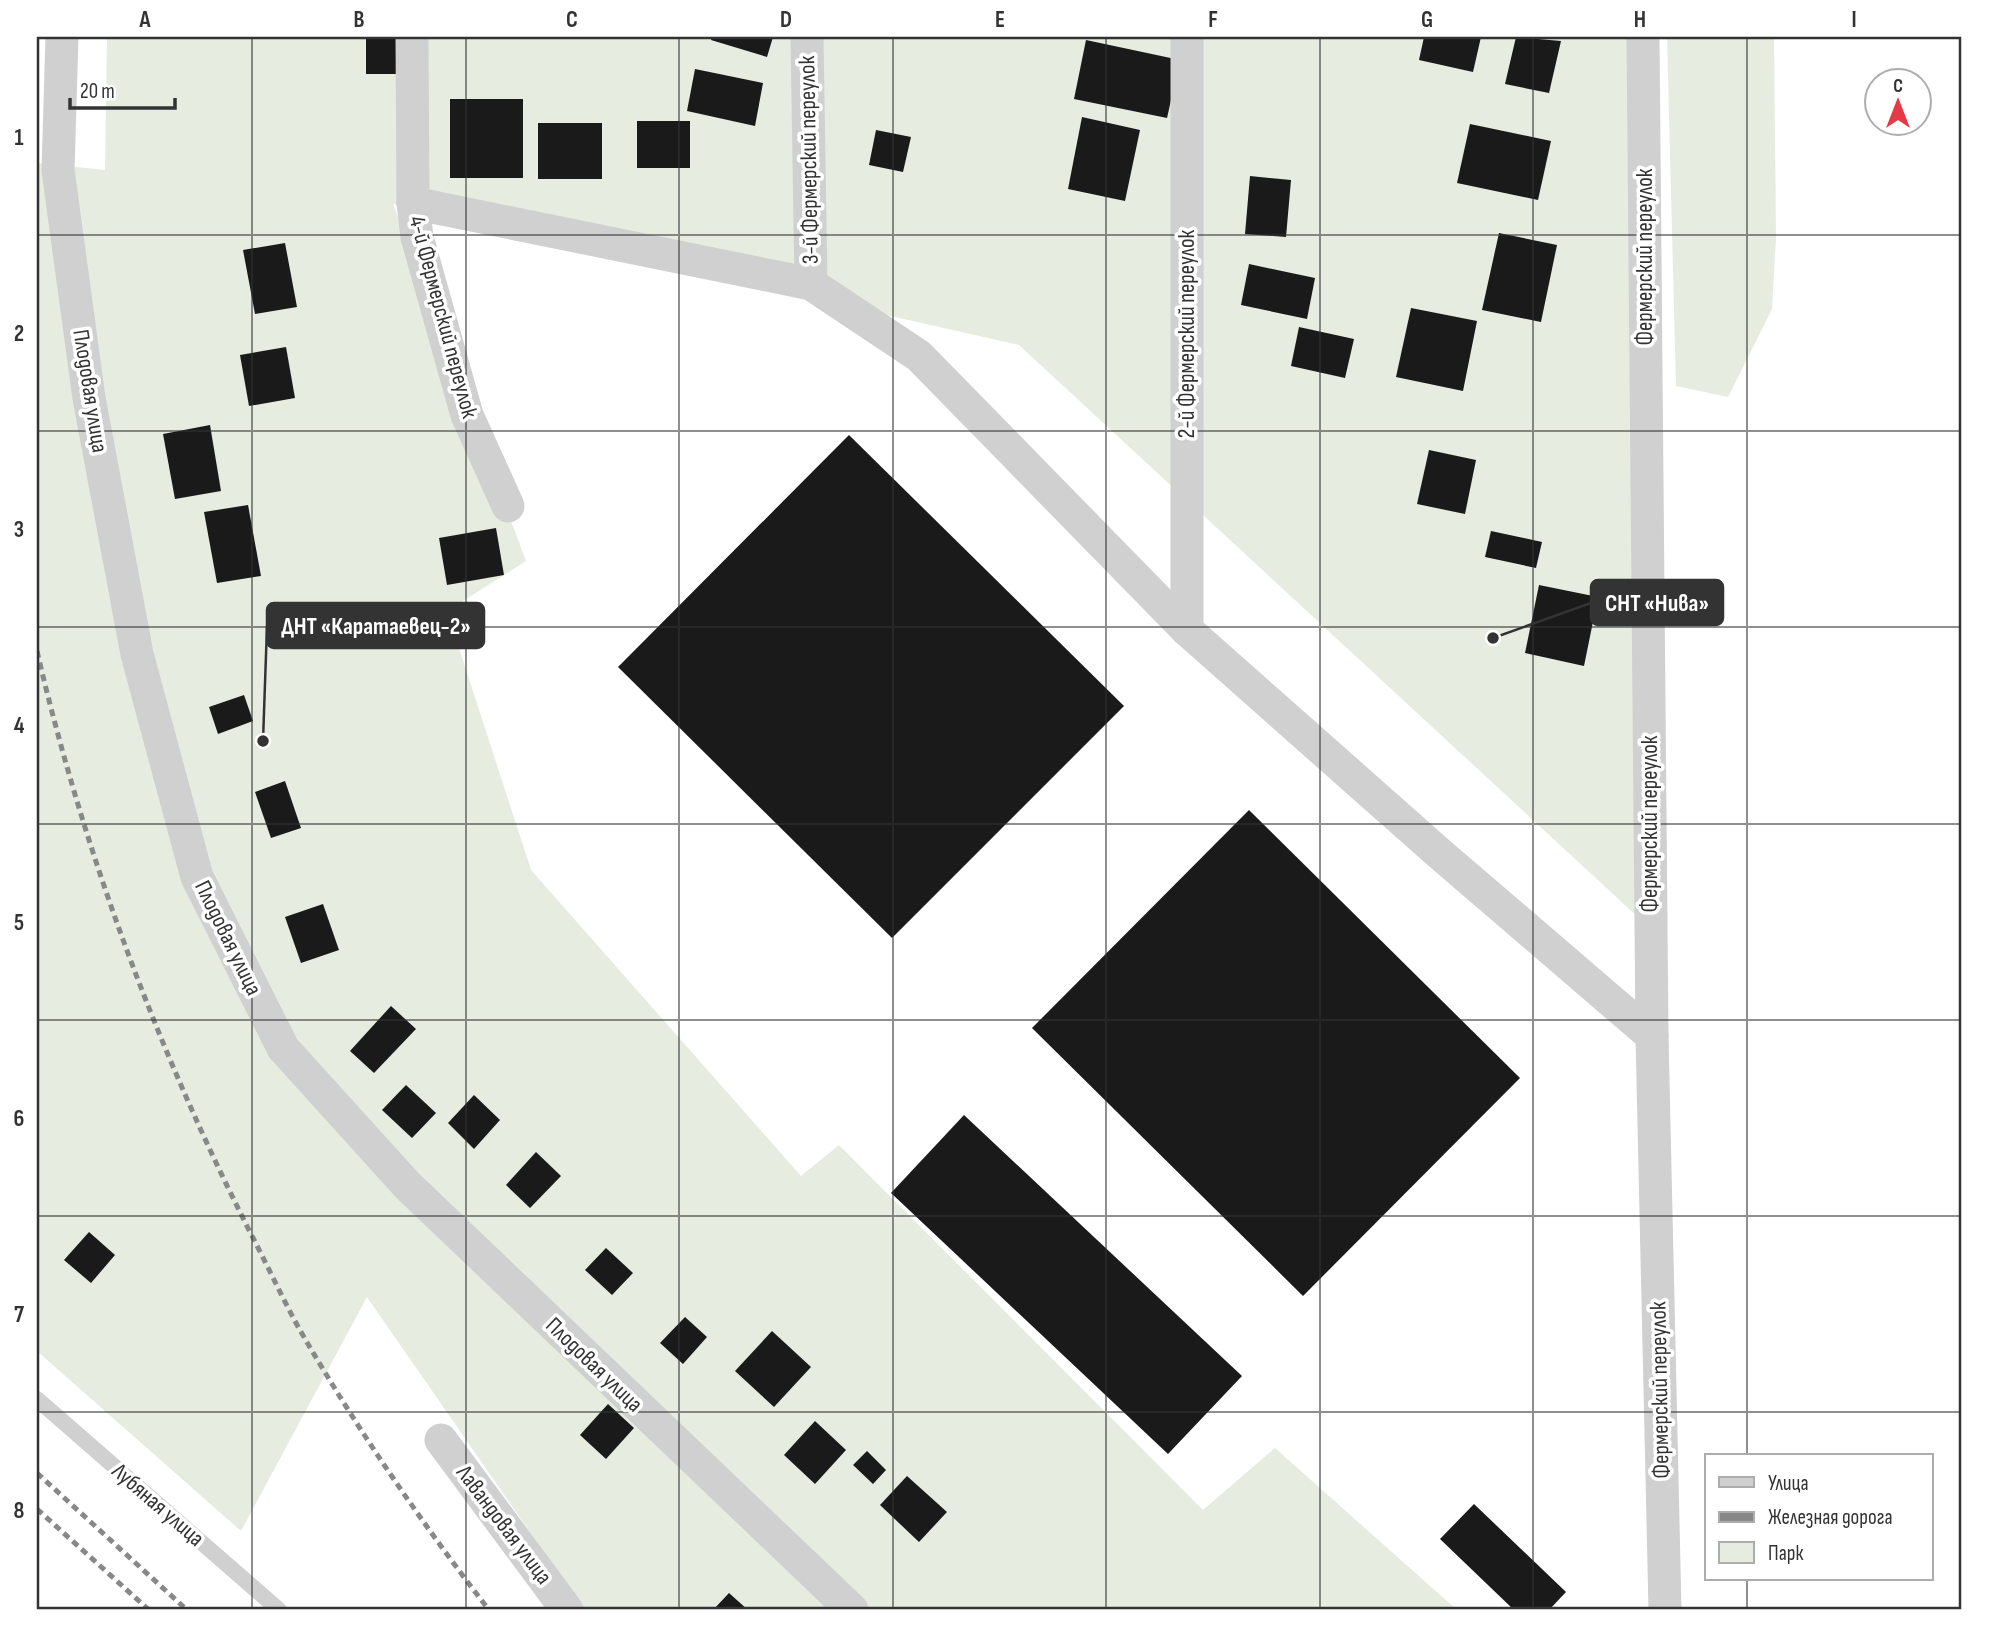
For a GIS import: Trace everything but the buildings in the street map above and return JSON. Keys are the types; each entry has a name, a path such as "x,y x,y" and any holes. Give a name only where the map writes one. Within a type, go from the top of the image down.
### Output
{"street":[{"name":"Плодовая улица","path":"62,37 58,170 89,398 136,654 197,877 283,1048 407,1185 852,1610"},
{"name":"4-й Фермерский переулок","path":"412,37 413,203 417,237 467,415 508,506"},
{"name":"3-й Фермерский переулок","path":"807,37 811,284"},
{"name":"2-й Фермерский переулок","path":"1187,37 1187,630"},
{"name":"Фермерский переулок","path":"1643,37 1652,1036 1665,1610"},
{"path":"413,203 811,284 919,356 1187,630 1440,854 1652,1036"},
{"name":"Лавандовая улица","path":"441,1440 567,1610"}],"lane":[{"name":"Лубяная улица","path":"37,1399 279,1610"}],"green space":[{"path":"107,37 1643,37 1653,931 1019,345 393,204 526,561 447,611 531,870 801,1176 839,1145 1203,1510 1275,1448 1457,1610 584,1610 367,1297 241,1531 37,1351 37,163 105,170"},
{"path":"1667,37 1774,37 1776,237 1772,309 1728,397 1676,386"}],"railway":[{"path":"37,651 77,801 126,949 154,1021 217,1164 293,1317 350,1413 394,1480 489,1610"},
{"path":"37,1473 187,1610"},
{"path":"37,1509 149,1610"}],"place":[{"name":"СНТ «Нива»","path":"1493,638"},
{"name":"ДНТ «Каратаевец-2»","path":"263,741"}]}
